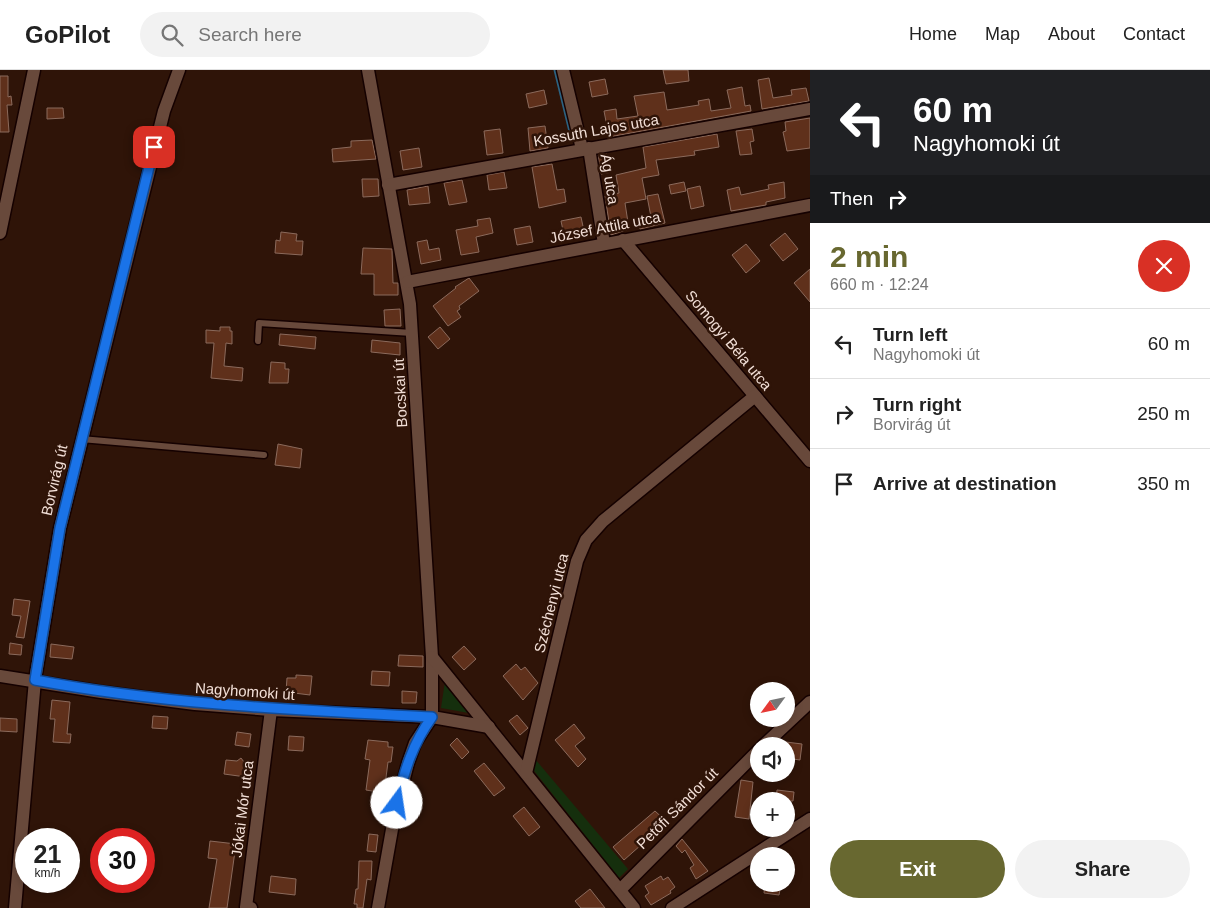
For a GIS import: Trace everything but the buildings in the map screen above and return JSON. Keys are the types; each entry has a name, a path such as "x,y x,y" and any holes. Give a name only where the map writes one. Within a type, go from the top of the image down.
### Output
{"street":[{"path":"0,233 34,70"},
{"name":"Borvirág út","path":"15,908 35,680 60,528 164,111 179,70"},
{"name":"Bocskai út","path":"368,70 407,282 412,333 432,657 432,717"},
{"name":"Ág utca","path":"563,70 585,148 604,244"},
{"name":"Kossuth Lajos utca","path":"388,185 810,109"},
{"name":"József Attila utca","path":"407,282 810,205"},
{"name":"Somogyi Béla utca","path":"623,240 810,461"},
{"name":"Széchenyi utca","path":"526,773 577,561 586,540 603,521 755,396"},
{"path":"432,657 632,907"},
{"name":"Nagyhomoki út","path":"0,676 35,680 120,695 270,710 432,717 489,727"},
{"path":"773,737 810,702"},
{"name":"Jókai Mór utca","path":"251,908 246,908 270,710"},
{"path":"378,908 394,818 408,763 415,743 432,717"},
{"name":"Petőfi Sándor út","path":"620,890 750,759"},
{"path":"672,908 810,819"}],"lane":[{"path":"258,342 259,323 412,333"},
{"path":"81,439 264,455"}],"green space":[{"path":"445,681 474,714 441,708"},
{"path":"535,759 628,869 619,878 531,767"}],"waterway":[{"path":"555,70 572,140"}],"route":[{"path":"154,147 89,404 60,528 35,680 101,692 195,704 270,710 432,717 415,743 397,803"}]}
